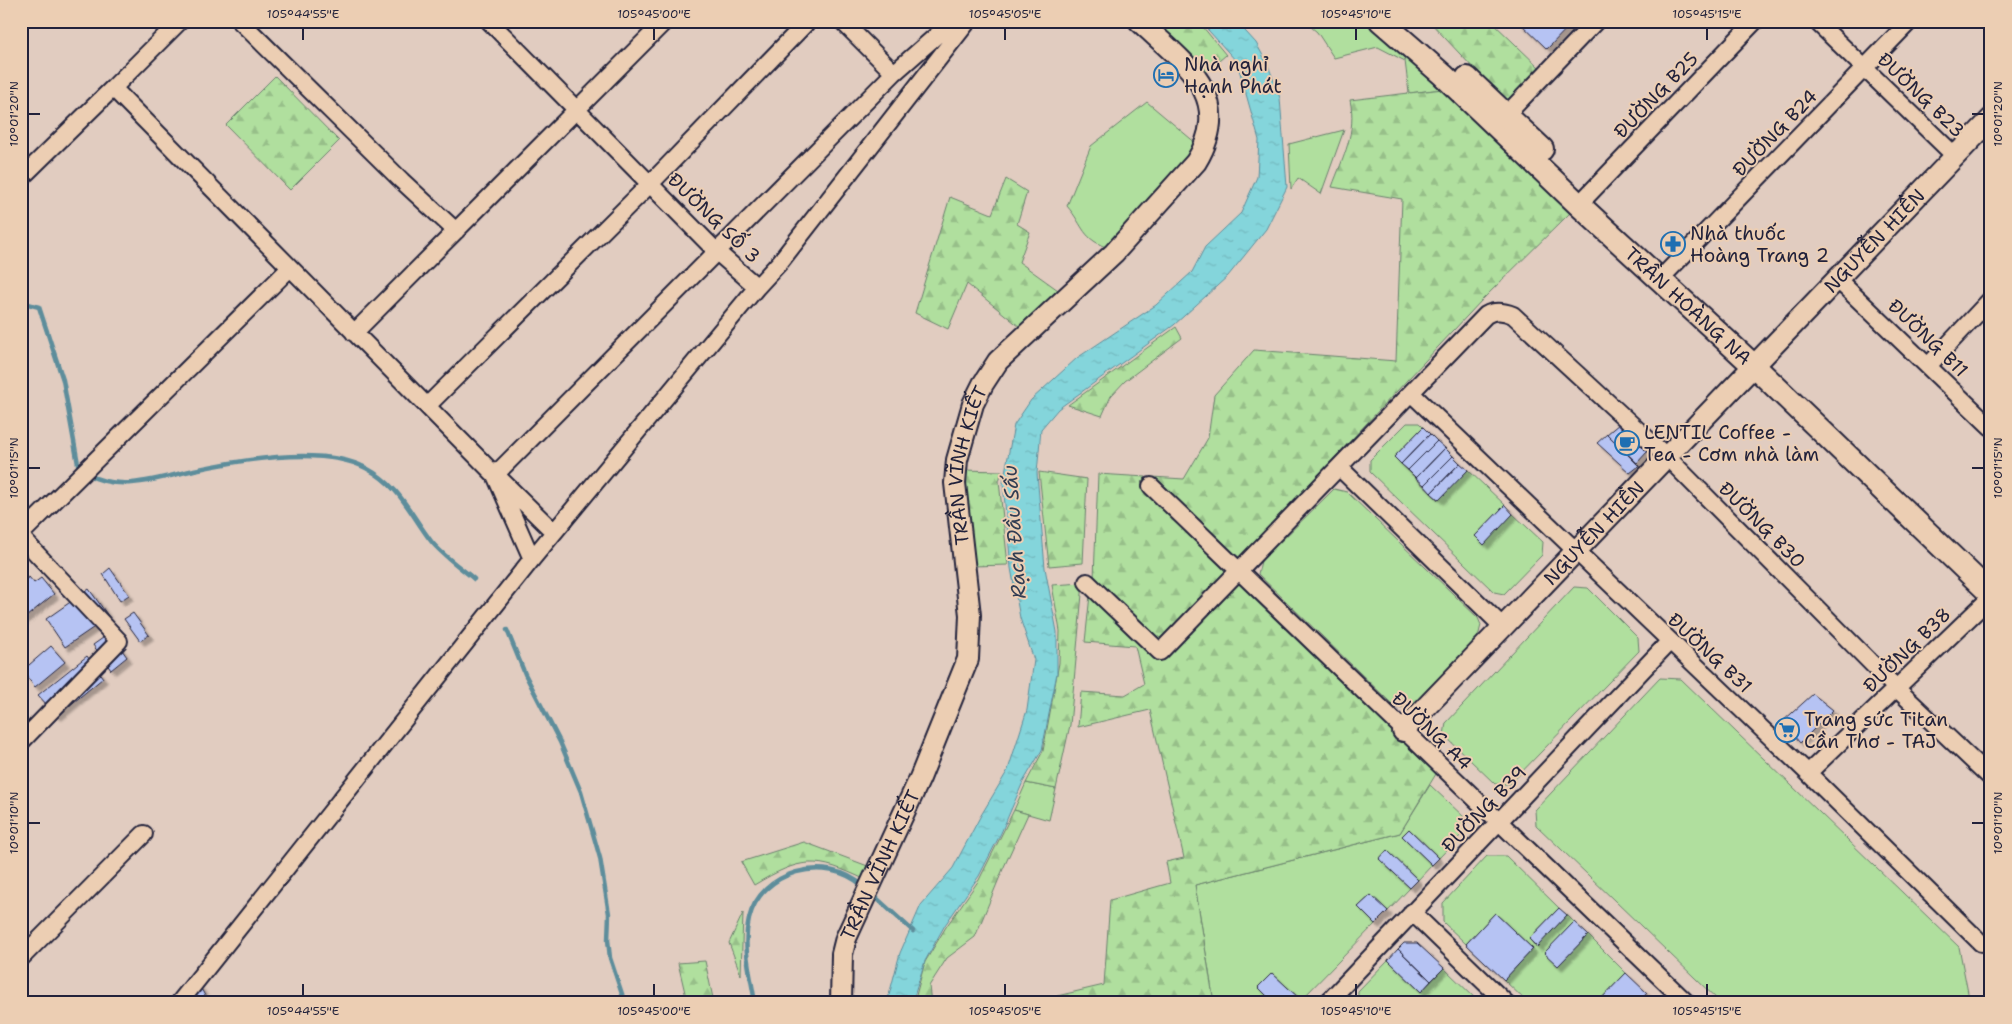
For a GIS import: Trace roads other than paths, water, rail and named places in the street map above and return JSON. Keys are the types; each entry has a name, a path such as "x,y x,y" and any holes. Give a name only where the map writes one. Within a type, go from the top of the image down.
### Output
{"main road":[{"name":"TRẦN HOÀNG NA","path":"1381,21 1443,75 1578,204 1758,362 1991,578"},
{"name":"TRẦN HOÀNG NA","path":"1404,21 1507,114 1587,196 1668,271 1991,595"}],"street":[{"path":"21,178 180,21"},
{"path":"240,21 395,174 456,231"},
{"name":"ĐƯỜNG SỐ 3","path":"489,21 717,252 757,286 780,262 968,21"},
{"path":"354,333 665,21"},
{"path":"427,406 650,184 808,21"},
{"path":"842,21 894,73"},
{"path":"495,475 894,73 953,21"},
{"name":"TRẦN VĨNH KIẾT","path":"841,1003 842,954 846,938 920,778 968,659 970,614 955,483 957,460 973,404 983,384 998,362 1114,253 1196,162 1206,146 1211,115 1209,100 1201,83 1139,21"},
{"path":"1507,114 1596,21"},
{"name":"ĐƯỜNG B25","path":"1587,196 1755,21"},
{"name":"ĐƯỜNG B23","path":"1816,21 1955,156"},
{"name":"ĐƯỜNG B24","path":"1668,271 1910,21"},
{"path":"113,88 495,475 554,532"},
{"name":"NGUYỄN HIỀN","path":"1403,730 1991,119"},
{"path":"21,534 290,268"},
{"name":"ĐƯỜNG B11","path":"1837,279 1991,427"},
{"path":"179,1003 532,559 757,286"},
{"path":"1928,366 1991,299"},
{"name":"ĐƯỜNG B30","path":"1411,393 1486,315 1498,311 1513,315 1667,457 1896,688 1991,778"},
{"path":"1087,582 1160,652 1411,393"},
{"name":"ĐƯỜNG B31","path":"1411,393 1808,773 1981,943"},
{"path":"1339,467 1503,627"},
{"path":"495,475 532,559"},
{"name":"ĐƯỜNG A4","path":"1151,486 1687,1003"},
{"path":"21,538 119,640 21,742"},
{"name":"ĐƯỜNG B38","path":"1808,773 1991,595"},
{"name":"ĐƯỜNG B39","path":"1329,1002 1669,642"},
{"path":"21,958 144,834"},
{"path":"1412,912 1506,1003"}],"water":[{"name":"Rạch Đầu Sấu","path":"1200,21 1236,21 1256,43 1268,65 1280,98 1287,187 1266,229 1228,276 1174,325 1058,409 1041,429 1037,473 1045,568 1057,632 1057,673 1042,750 1023,782 1001,833 979,876 945,925 925,961 912,1003 887,1003 900,953 921,905 953,868 1008,770 1027,710 1034,660 1020,618 1011,568 1003,483 1014,425 1031,400 1077,358 1156,305 1192,272 1205,247 1241,213 1257,177 1259,140 1237,62"}],"waterway":[{"path":"21,302 39,307 63,380 78,464 82,469"},
{"path":"87,474 100,480 126,483 154,480 213,466 257,459 305,456 327,457 348,461 378,475 396,491 435,546 474,579"},
{"path":"507,630 525,674 560,742 581,792 600,858 609,914 608,940 610,958 625,1003"},
{"path":"755,1003 746,940 749,919 756,902 766,889 780,879 796,872 814,869 831,870 848,876 863,886"},
{"path":"872,894 913,931"}],"place":[{"name":"Nhà nghỉ Hạnh Phát","path":"1166,75"},
{"name":"Nhà thuốc Hoàng Trang 2","path":"1673,244"},
{"name":"LENTIL Coffee - Tea - Cơm nhà làm","path":"1627,443"},
{"name":"Trang sức Titan Cần Thơ - TAJ","path":"1787,730"}]}
